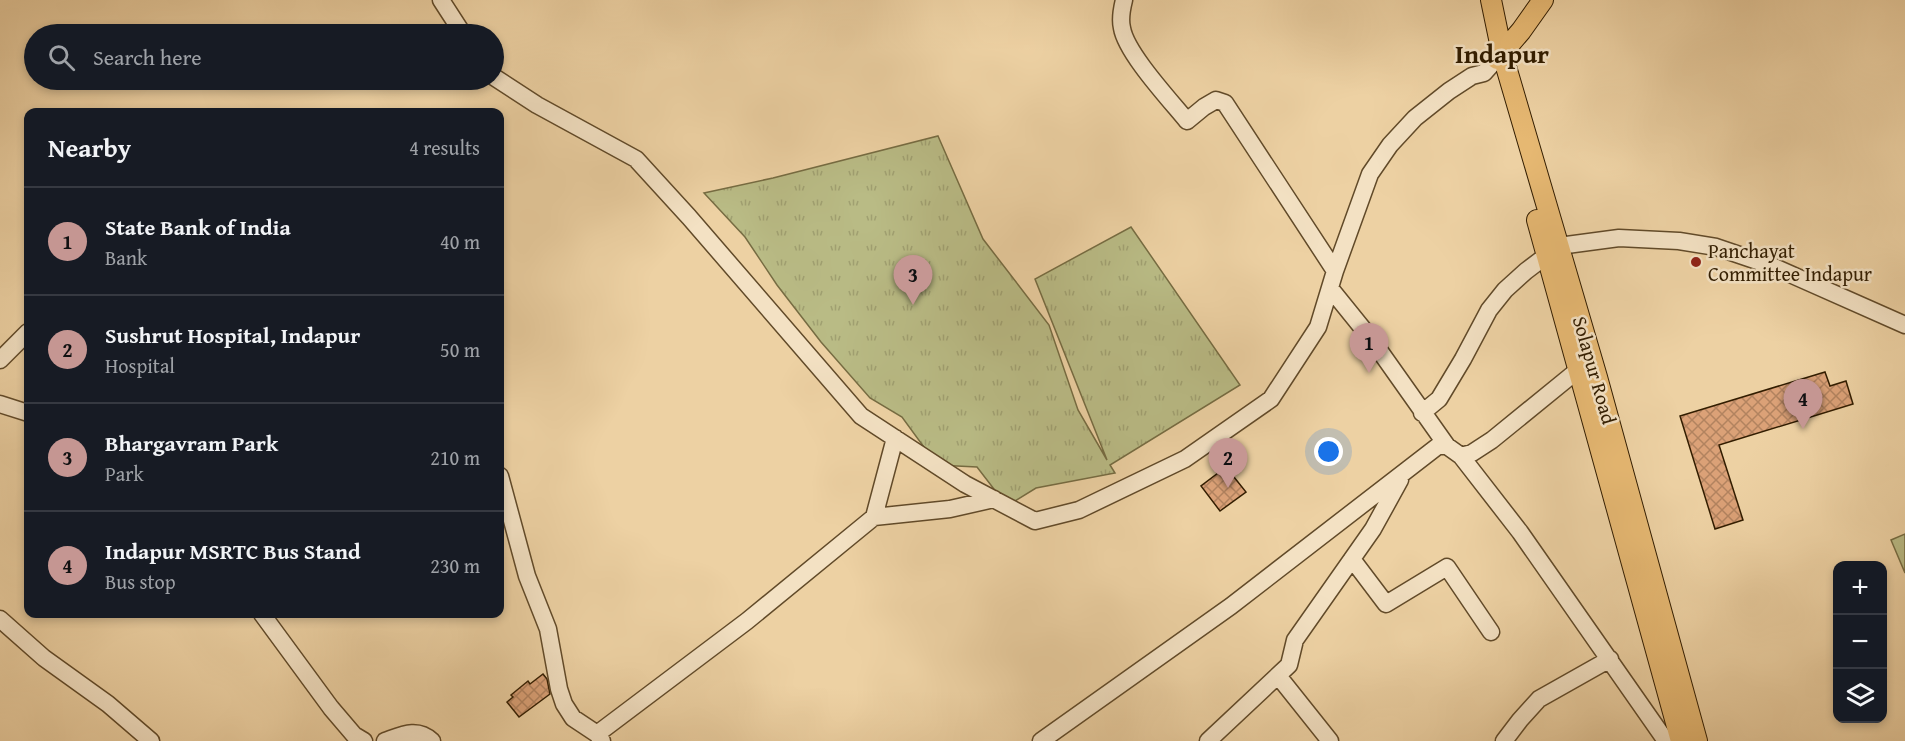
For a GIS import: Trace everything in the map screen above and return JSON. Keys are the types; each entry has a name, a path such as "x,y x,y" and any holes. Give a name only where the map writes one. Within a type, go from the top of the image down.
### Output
{"main road":[{"path":"1478,0 1496,53"},
{"name":"Solapur Road","path":"1491,0 1496,53 1642,571 1675,741"},
{"path":"1496,53 1527,0"},
{"path":"1496,53 1521,32 1544,0"},
{"path":"1553,250 1578,370 1600,418"}],"street":[{"path":"441,0 457,24"},
{"path":"1125,0 1122,28 1130,48 1162,91 1187,121 1204,106 1216,100 1225,103 1335,271"},
{"path":"504,84 537,105 636,159 861,416 966,484 1035,521 1079,510 1185,459 1271,399 1318,327 1335,271 1370,174 1390,145 1415,118 1472,76 1477,65 1496,53"},
{"path":"1422,413 1439,399 1489,310 1526,270 1553,250 1619,238 1679,241 1716,247 1772,266 1905,325"},
{"path":"1330,288 1371,340 1447,447 1461,456 1520,532 1610,659 1675,741"},
{"path":"0,360 24,336"},
{"path":"1461,456 1472,453 1492,440 1578,370"},
{"path":"0,404 24,412"},
{"path":"873,517 895,438"},
{"path":"1041,741 1231,606 1438,446 1447,447"},
{"path":"1208,741 1279,677 1289,665 1295,640 1373,529 1404,474"},
{"path":"504,491 527,576 548,629 564,704 573,718 599,737 747,621 873,517 950,509 994,499"},
{"path":"1352,559 1386,604 1447,567 1491,632"},
{"path":"265,618 331,708 354,735 364,741"},
{"path":"0,619 44,658 108,704 151,741"},
{"path":"1504,741 1539,699 1610,659"},
{"path":"1279,677 1330,741"},
{"path":"385,741 410,733 420,733 432,741"}],"green space":[{"path":"938,136 983,239 1049,325 1078,410 1107,460 1035,279 1131,227 1240,385 1110,465 1115,473 1036,488 1007,506 977,467 937,465 902,417 870,398 821,342 777,285 745,237 704,193"},
{"path":"1905,534 1905,573 1891,540"}],"building":[{"path":"1825,372 1830,386 1846,381 1853,404 1719,445 1743,520 1715,529 1680,416"},
{"path":"1226,467 1246,492 1220,511 1201,486"},
{"path":"543,674 547,679 550,694 519,717 507,702 513,697 511,695 528,681 530,684"}],"place":[{"name":"Panchayat Committee Indapur","path":"1696,262"},
{"name":"Bhargavram Park","path":"913,305"},
{"name":"State Bank of India","path":"1369,373"},
{"name":"Indapur MSRTC Bus Stand","path":"1803,429"},
{"name":"Sushrut Hospital, Indapur","path":"1228,488"}],"district":[{"name":"Indapur","path":"1502,53"}]}
